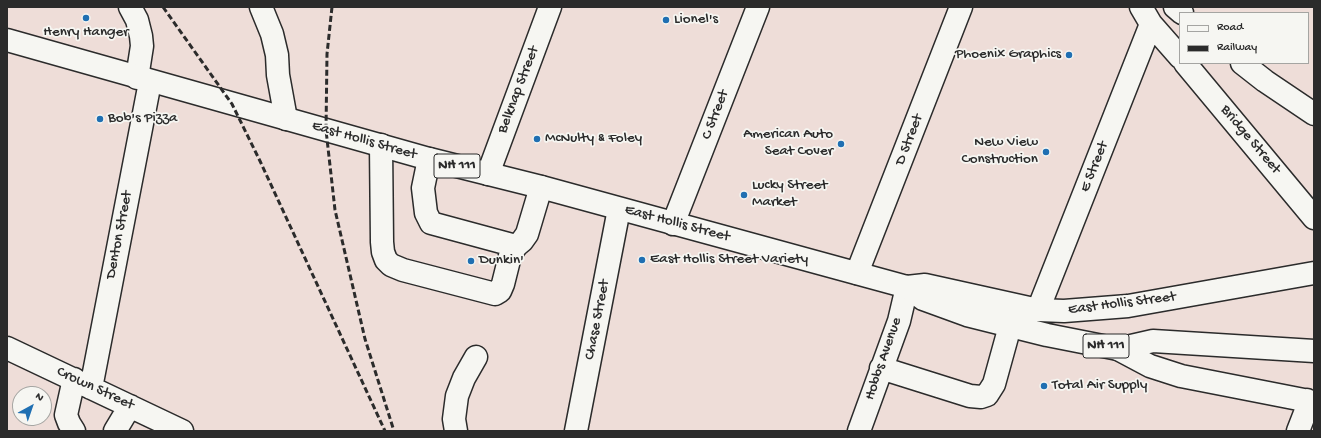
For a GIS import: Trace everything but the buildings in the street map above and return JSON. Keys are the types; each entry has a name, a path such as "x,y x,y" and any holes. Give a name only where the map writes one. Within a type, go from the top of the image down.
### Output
{"street":[{"name":"Denton Street","path":"74,431 66,415 82,384 144,80 141,36 137,20 130,7"},
{"path":"261,7 272,34 277,55 278,75 286,119"},
{"name":"Belknap Street","path":"488,174 550,7"},
{"name":"C Street","path":"673,224 758,7"},
{"name":"D Street","path":"857,273 962,7"},
{"path":"1146,16 1179,56"},
{"name":"E Street","path":"1038,310 1146,16"},
{"name":"East Hollis Street","path":"7,40 144,80 429,159 907,287 923,299 960,313 1047,335 1118,349 1150,366 1181,376 1310,401"},
{"name":"Bridge Street","path":"1186,64 1314,218"},
{"path":"1243,64 1265,81 1314,114"},
{"path":"381,145 383,252 386,260 391,265 403,270 495,294 500,292 510,256 526,234 540,188"},
{"path":"429,159 423,188 426,213 431,223 516,246"},
{"name":"Chase Street","path":"576,431 619,209"},
{"name":"East Hollis Street","path":"907,287 925,285 1038,310 1064,311 1128,306 1314,272"},
{"name":"Hobbs Avenue","path":"859,431 898,320 907,287"},
{"path":"881,368 970,396 980,397 987,395 994,384 1010,326"},
{"name":"East Hollis Street","path":"1118,349 1153,341 1314,351"},
{"name":"Crown Street","path":"7,348 82,384 140,417 182,431"},
{"path":"456,431 454,419 457,396 464,378 476,357"},
{"path":"1298,431 1310,401"},
{"path":"115,431 140,417"}],"railway":[{"path":"163,7 232,104 260,161 385,431"},
{"path":"332,7 327,54 326,130 335,210 365,339 394,431"}],"place":[{"name":"Henry Hanger","path":"86,18"},
{"name":"Lionel's","path":"666,20"},
{"name":"Phoenix Graphics","path":"1069,55"},
{"name":"Bob's Pizza","path":"100,119"},
{"name":"McNulty & Foley","path":"537,139"},
{"name":"American Auto Seat Cover","path":"841,144"},
{"name":"New View Construction","path":"1046,152"},
{"name":"Lucky Street Market","path":"744,195"},
{"name":"East Hollis Street Variety","path":"642,260"},
{"name":"Dunkin'","path":"471,261"},
{"name":"Total Air Supply","path":"1044,386"}]}
